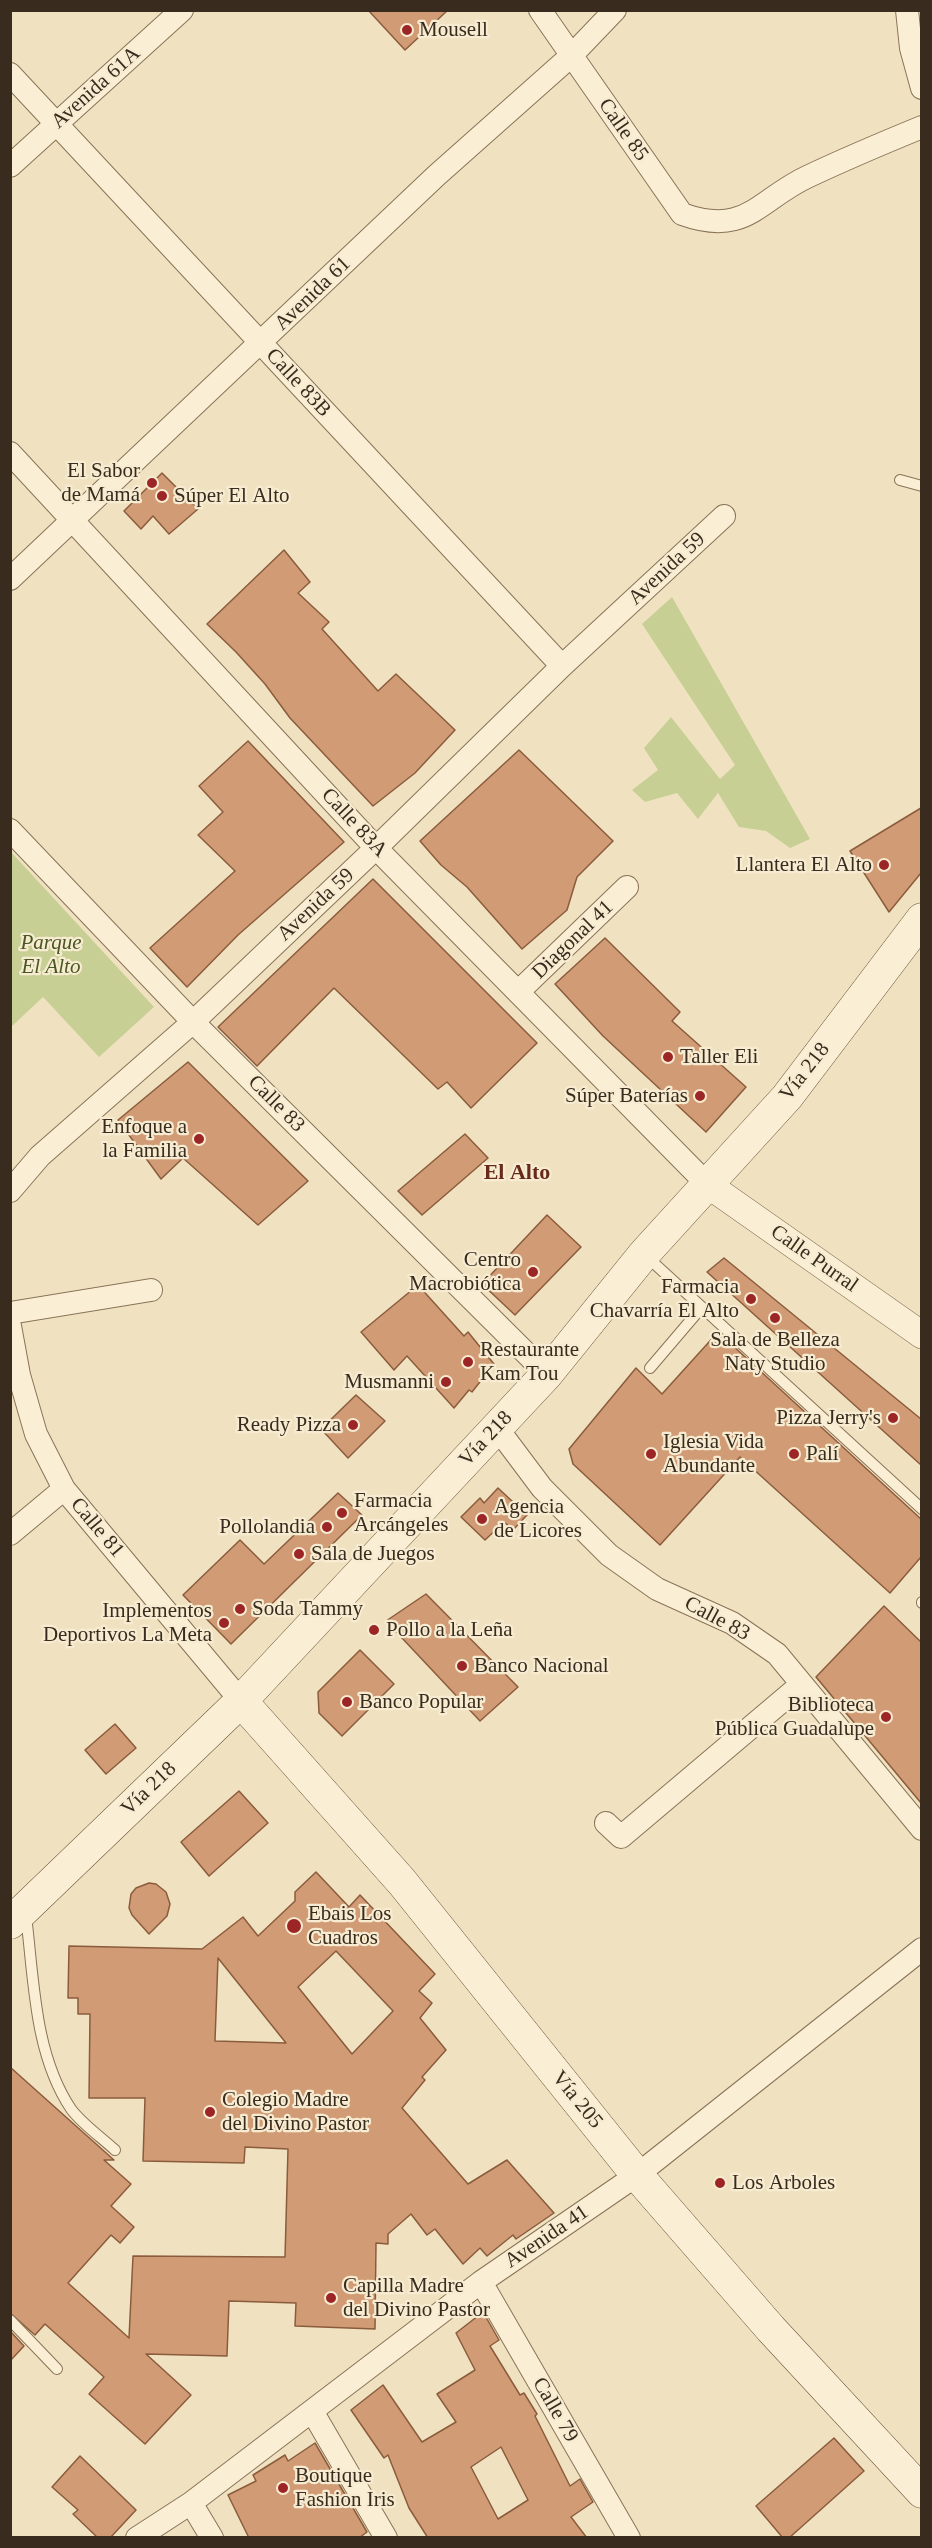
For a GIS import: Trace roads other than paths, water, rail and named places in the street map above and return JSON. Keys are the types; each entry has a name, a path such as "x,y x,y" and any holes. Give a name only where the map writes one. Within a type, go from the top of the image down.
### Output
{"main road":[{"name":"Vía 218","path":"18,1916 241,1701 547,1374 644,1254 787,1097 921,919"},
{"name":"Vía 205","path":"241,1701 402,1882 637,2175 771,2329 921,2492"}],"street":[{"name":"Avenida 61A","path":"10,166 182,10"},
{"name":"Calle 85","path":"540,10 682,214 700,220 724,221 757,211 804,178 921,127"},
{"name":"Avenida 61","path":"10,579 261,344 437,175 571,56 615,10"},
{"path":"907,10 911,48 921,88"},
{"name":"Calle 83B","path":"10,74 562,666"},
{"name":"Calle 83A","path":"10,453 74,519 376,848 707,1184"},
{"name":"Avenida 59","path":"10,1191 40,1156 193,1022 376,848 562,666 724,516"},
{"name":"Calle 83","path":"10,830 193,1022 547,1374"},
{"name":"Diagonal 41","path":"519,992 627,887"},
{"name":"Calle Purral","path":"707,1184 921,1335"},
{"path":"10,1313 151,1290"},
{"name":"Calle 81","path":"10,1326 19,1375 36,1434 64,1489 241,1701"},
{"name":"Calle 83","path":"497,1428 542,1488 609,1556 657,1589 732,1623 777,1654 921,1829"},
{"path":"10,1534 64,1489"},
{"path":"606,1823 621,1837 802,1684"},
{"name":"Avenida 41","path":"137,2538 191,2503 481,2282 637,2175 921,1949"},
{"name":"Calle 79","path":"481,2282 629,2538"},
{"path":"312,2411 386,2538"},
{"path":"191,2503 212,2538"}],"lane":[{"path":"900,480 921,486"},
{"path":"644,1254 921,1509"},
{"path":"650,1368 702,1307"},
{"path":"18,1916 41,2032 56,2081 72,2110 115,2150"},
{"path":"10,2320 57,2369"}],"place":[{"name":"Mousell","path":"407,30"},
{"name":"El Sabor de Mamá","path":"152,483"},
{"name":"Súper El Alto","path":"162,496"},
{"name":"Llantera El Alto","path":"884,865"},
{"name":"Taller Eli","path":"668,1057"},
{"name":"Súper Baterías","path":"700,1096"},
{"name":"Enfoque a la Familia","path":"199,1139"},
{"name":"Centro Macrobiótica","path":"533,1272"},
{"name":"Farmacia Chavarría El Alto","path":"751,1299"},
{"name":"Sala de Belleza Naty Studio","path":"775,1318"},
{"name":"Restaurante Kam Tou","path":"468,1362"},
{"name":"Musmanni","path":"446,1382"},
{"name":"Pizza Jerry's","path":"893,1418"},
{"name":"Ready Pizza","path":"353,1425"},
{"name":"Iglesia Vida Abundante","path":"651,1454"},
{"name":"Palí","path":"794,1454"},
{"name":"Farmacia Arcángeles","path":"342,1513"},
{"name":"Agencia de Licores","path":"482,1519"},
{"name":"Pollolandia","path":"327,1527"},
{"name":"Sala de Juegos","path":"299,1554"},
{"name":"Soda Tammy","path":"240,1609"},
{"name":"Implementos Deportivos La Meta","path":"224,1623"},
{"name":"Pollo a la Leña","path":"374,1630"},
{"name":"Banco Nacional","path":"462,1666"},
{"name":"Banco Popular","path":"347,1702"},
{"name":"Biblioteca Pública Guadalupe","path":"886,1717"},
{"name":"Ebais Los Cuadros","path":"294,1926"},
{"name":"Colegio Madre del Divino Pastor","path":"210,2112"},
{"name":"Los Arboles","path":"720,2183"},
{"name":"Capilla Madre del Divino Pastor","path":"331,2298"},
{"name":"Boutique Fashion Iris","path":"283,2488"}],"district":[{"name":"El Alto","path":"517,1173"}],"park label":[{"name":"Parque El Alto","path":"51,955"}]}
